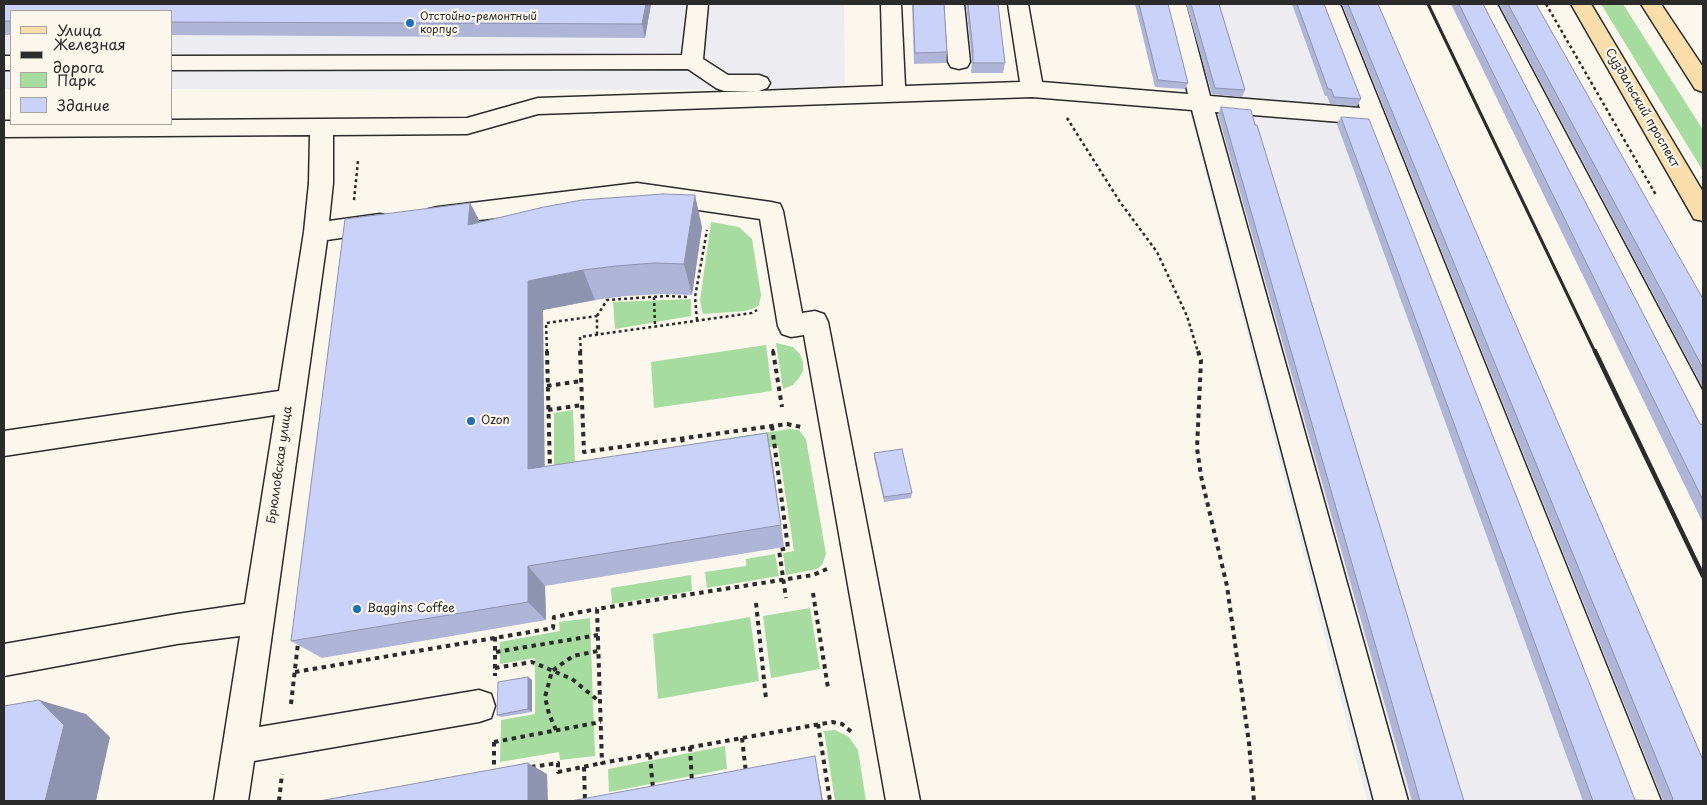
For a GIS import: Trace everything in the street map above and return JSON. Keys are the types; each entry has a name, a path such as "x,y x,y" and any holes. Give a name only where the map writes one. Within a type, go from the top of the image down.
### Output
{"main road":[{"name":"Суздальский проспект","path":"1581,4 1703,212"},
{"path":"1651,4 1703,84"}],"street":[{"path":"692,62 698,4"},
{"path":"890,4 894,95"},
{"path":"954,4 959,62"},
{"path":"1018,4 1042,90"},
{"path":"1176,4 1391,801"},
{"path":"1330,4 1644,801"},
{"path":"1487,4 1703,419"},
{"path":"172,63 692,62 724,83 768,82"},
{"path":"4,129 467,126 538,106 1042,90 1374,116"},
{"name":"Брюлловская улица","path":"231,801 289,401 316,232 321,183 322,128"},
{"path":"316,232 637,192 771,212 791,326 815,322 903,801"},
{"path":"4,443 289,401"},
{"path":"4,660 177,629 257,618"},
{"path":"239,747 489,706"}],"path":[{"path":"1546,4 1656,194"},
{"path":"1042,90 1157,252 1187,316 1200,360 1197,448 1201,476 1227,586 1248,734 1254,801"},
{"path":"351,227 358,161"},
{"path":"697,320 695,297 708,226"},
{"path":"597,335 597,316 607,300 688,296"},
{"path":"654,297 656,326"},
{"path":"762,308 752,313 580,337 584,452 787,424 804,428"},
{"path":"550,476 546,323 597,316"},
{"path":"772,348 782,407"},
{"path":"547,386 581,381"},
{"path":"548,410 582,405"},
{"path":"772,426 788,548 779,550 786,598"},
{"path":"724,432 725,441"},
{"path":"682,438 684,456"},
{"path":"603,449 604,458"},
{"path":"767,454 775,452"},
{"path":"295,672 553,628 554,617 813,574 828,568"},
{"path":"813,593 828,688"},
{"path":"756,603 766,699"},
{"path":"597,610 602,763"},
{"path":"496,652 598,635"},
{"path":"494,774 494,742 489,706 495,668 495,637"},
{"path":"279,801 298,642"},
{"path":"556,730 548,714 545,697 552,671 572,656 598,651"},
{"path":"495,668 532,662 572,679 600,703"},
{"path":"494,742 601,722"},
{"path":"521,769 558,763 558,772 832,722 842,724 854,732 857,738"},
{"path":"818,724 830,801"},
{"path":"737,775 746,773 742,738"},
{"path":"690,748 692,784"},
{"path":"650,755 654,791 663,789"},
{"path":"815,761 823,760"},
{"path":"584,767 586,801"},
{"path":"487,775 503,772"},
{"path":"682,786 701,782"}],"shaded area":[{"path":"4,4 844,4 845,90 172,89 172,10 10,10 10,89 4,89"},
{"path":"1135,4 1372,4 1703,801 1367,801 1190,113 1180,89 1155,87"}],"green space":[{"path":"1601,4 1623,4 1703,130 1703,171"},
{"path":"711,222 739,227 752,239 761,295 759,305 755,308 745,311 703,314 700,301"},
{"path":"691,299 691,316 615,329 613,302"},
{"path":"776,343 793,347 800,354 803,362 803,371 799,378 793,385 783,389"},
{"path":"766,345 772,391 654,408 651,362"},
{"path":"573,410 575,462 554,465 554,413"},
{"path":"789,429 799,430 806,439 826,554 822,565 817,569 786,575 783,553 794,551 778,446 733,453 730,438"},
{"path":"775,554 779,576 707,588 705,572 746,566 746,559"},
{"path":"691,575 692,591 612,604 611,588"},
{"path":"810,608 820,669 771,678 763,616"},
{"path":"750,617 759,681 658,699 653,634"},
{"path":"590,618 595,756 560,760 559,752 500,762 501,720 535,714 535,658 500,664 500,642 560,631 559,622"},
{"path":"835,730 849,737 858,750 866,801 835,801 824,731"},
{"path":"725,746 727,769 609,792 608,769"}],"building":[{"path":"4,4 646,4 642,24 172,22 172,10 10,10 10,21 4,21"},
{"path":"913,4 944,4 947,52 915,53"},
{"path":"968,4 998,4 1005,63 973,63"},
{"path":"1139,4 1168,4 1188,83 1158,80"},
{"path":"1191,4 1219,4 1245,90 1215,88"},
{"path":"1297,4 1324,4 1361,99 1334,97 1331,89 1328,89"},
{"path":"1348,4 1378,4 1703,760 1703,801 1671,801 1673,799"},
{"path":"1459,4 1483,4 1700,424 1703,425 1703,500"},
{"path":"1508,4 1536,4 1703,299 1703,368"},
{"path":"1221,107 1251,110 1255,125 1257,125 1464,801 1420,801"},
{"path":"1341,117 1369,119 1635,800 1671,801 1593,801"},
{"path":"663,194 695,195 684,264 654,263 616,266 583,270 528,281 528,469 767,433 781,525 528,566 528,602 291,641 345,219 470,203 468,225 582,200"},
{"path":"902,449 912,493 884,497 874,453"},
{"path":"528,677 528,709 497,715 498,682"},
{"path":"39,700 64,725 45,801 4,801 4,706"},
{"path":"815,756 822,801 571,801"},
{"path":"528,763 528,801 319,801"}],"railway":[{"path":"1428,4 1595,352"},
{"path":"1595,351 1703,576"}],"place":[{"name":"Отстойно-ремонтный корпус","path":"410,23"},
{"name":"Ozon","path":"471,421"},
{"name":"Baggins Coffee","path":"357,609"}]}
